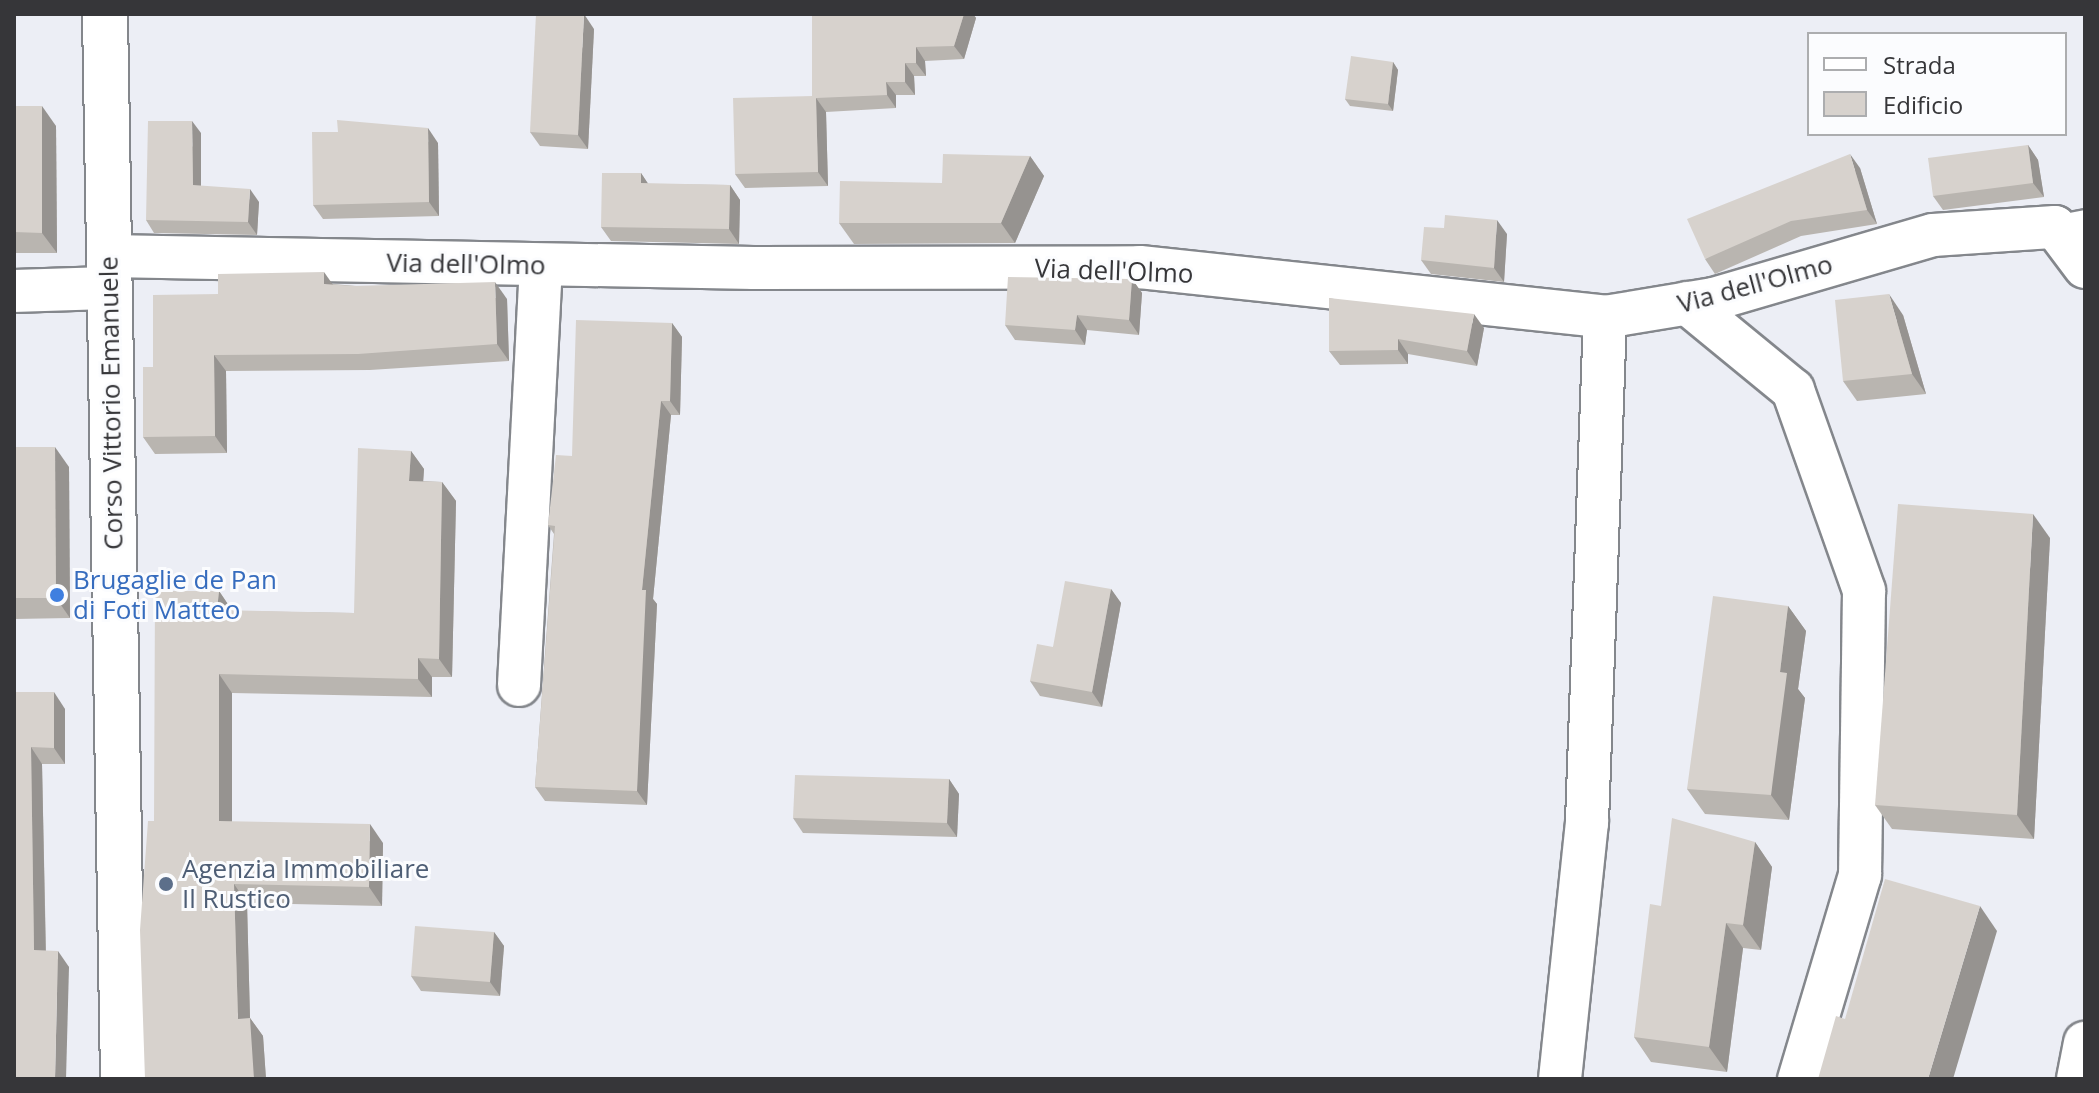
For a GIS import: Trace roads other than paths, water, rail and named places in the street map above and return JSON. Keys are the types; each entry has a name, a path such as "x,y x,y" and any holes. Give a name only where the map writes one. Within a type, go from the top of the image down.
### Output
{"main road":[{"name":"Corso Vittorio Emanuele","path":"105,14 123,1079"}],"street":[{"name":"Via dell'Olmo","path":"14,291 109,272 541,266 1140,267 1605,317 1687,303 1933,235 2070,224 2085,267"},
{"path":"519,685 541,266"},
{"path":"1687,303 1793,390 1864,591 1860,875 1799,1079"},
{"path":"1560,1079 1587,822 1605,317"},
{"path":"2078,1079 2085,1043"}],"place":[{"name":"Brugaglie de Pan di Foti Matteo","path":"57,595"},
{"name":"Agenzia Immobiliare Il Rustico","path":"166,884"}]}
